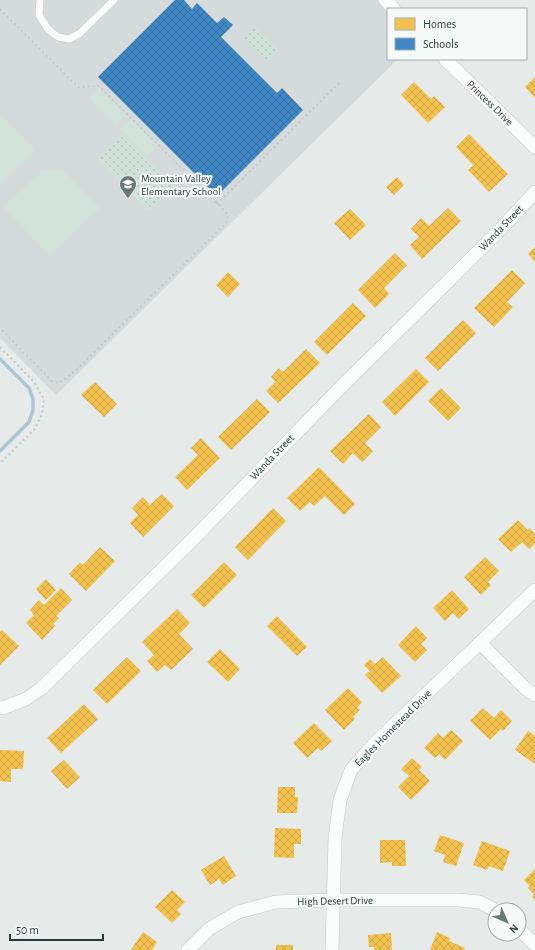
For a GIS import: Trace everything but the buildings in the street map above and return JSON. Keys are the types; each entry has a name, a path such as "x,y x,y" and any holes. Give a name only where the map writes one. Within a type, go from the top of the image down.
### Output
{"street":[{"path":"385,0 393,8"},
{"name":"Princess Drive","path":"446,60 535,147"},
{"name":"Wanda Street","path":"0,708 26,699 42,688 195,537 347,380 499,231 535,192"},
{"name":"Eagles Homestead Drive","path":"332,950 335,838 340,800 351,770 374,744 535,590"},
{"path":"480,643 526,690 535,695"},
{"name":"High Desert Drive","path":"188,950 209,929 238,912 276,902 333,900 458,900 478,902 487,906"},
{"path":"527,937 535,945"}],"lane":[{"path":"40,0 39,15 48,29 58,37 69,38 79,34 114,0"}],"path":[{"path":"0,9 78,87 99,86 227,214 228,219 226,223 68,378 58,383 52,381 0,328"},
{"path":"217,204 341,81"},
{"path":"0,348 33,381 44,399 42,414 35,429 0,463"}],"shaded area":[{"name":"Mountain Valley Elementary School","path":"0,0 385,0 388,8 387,60 397,60 56,395 0,338"},
{"path":"255,27 279,50 267,62 243,38"},
{"path":"99,88 126,115 116,125 89,98"},
{"path":"0,115 35,150 0,185"},
{"path":"131,119 158,146 147,156 120,129"},
{"path":"123,134 175,186 149,211 97,159"},
{"path":"63,170 100,208 50,256 3,207 42,171"}],"waterway":[{"path":"0,359 29,388 33,399 33,410 29,422 0,451"}],"place":[{"name":"Mountain Valley Elementary School","path":"128,199"}]}
